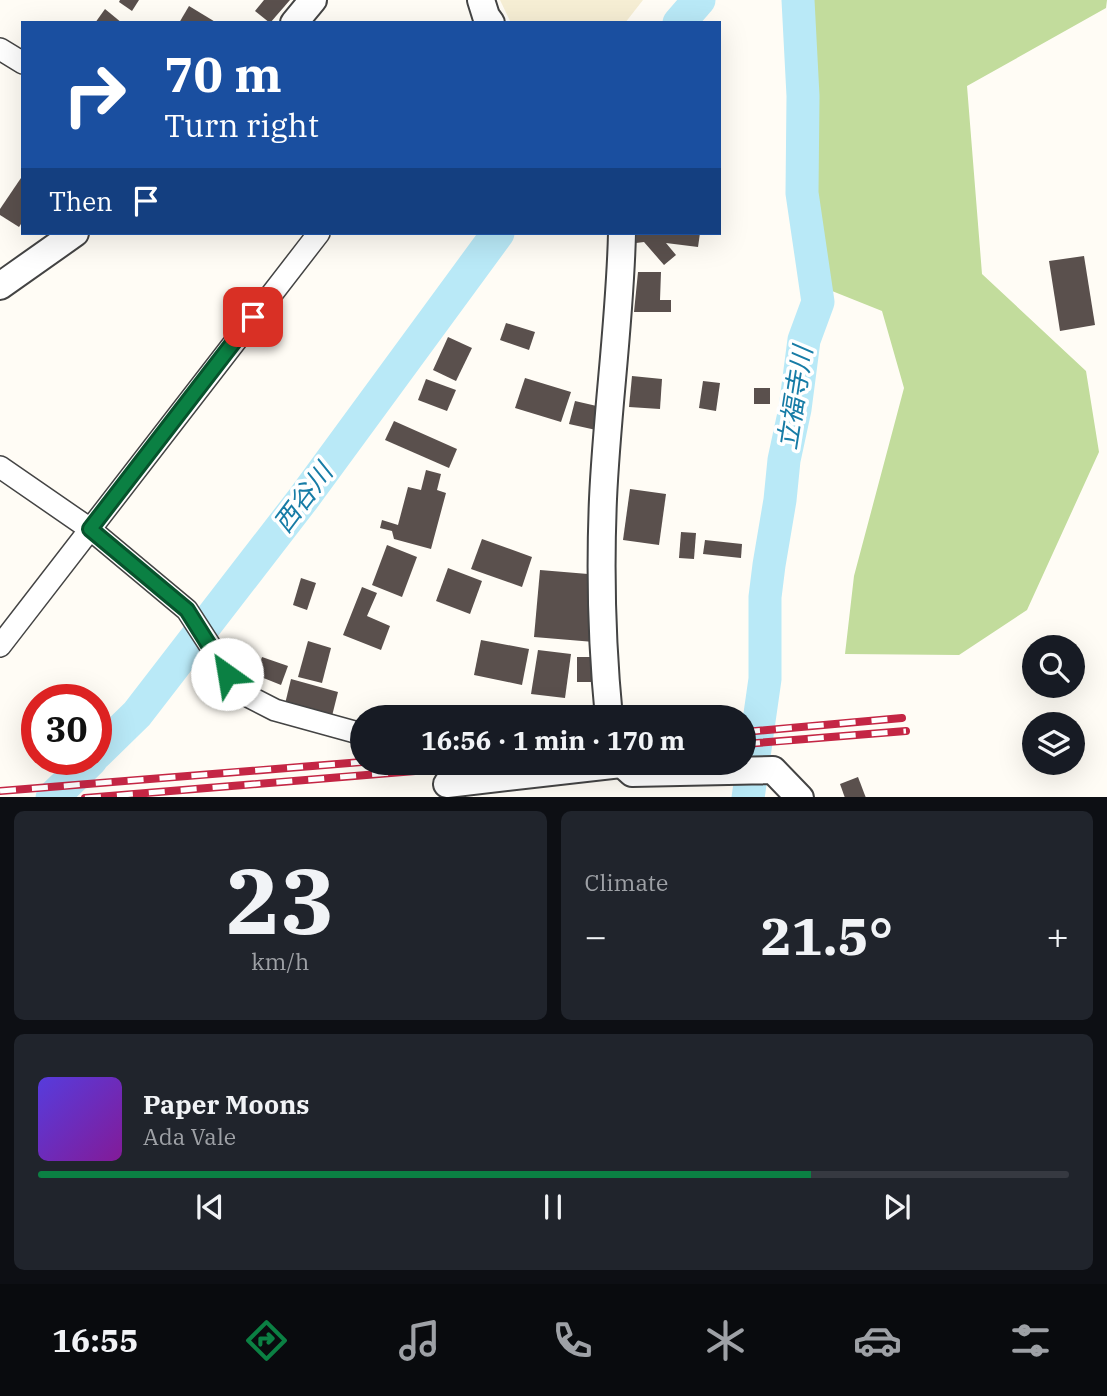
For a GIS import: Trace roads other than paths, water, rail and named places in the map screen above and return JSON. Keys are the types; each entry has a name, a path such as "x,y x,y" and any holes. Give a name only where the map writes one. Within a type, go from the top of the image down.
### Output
{"street":[{"path":"296,21 313,0"},
{"path":"0,49 21,62"},
{"path":"0,286 72,235"},
{"path":"0,646 316,235"},
{"path":"608,705 604,650 603,500 622,235"},
{"path":"0,467 90,529 187,610 240,692 275,710 350,731"},
{"path":"756,770 773,770 800,797"},
{"path":"447,781 505,775"}],"waterway":[{"name":"西谷川","path":"681,21 699,0"},
{"name":"立福寺川","path":"748,797 765,679 765,597 769,565 804,340 818,302 802,193 803,96 798,0"},
{"name":"西谷川","path":"112,738 137,714 303,499 497,235"},
{"name":"西谷川","path":"53,797 76,775"}],"railway":[{"path":"756,731 902,718"},
{"path":"756,743 906,731"},
{"path":"0,791 350,763"},
{"path":"97,797 366,775"}]}
